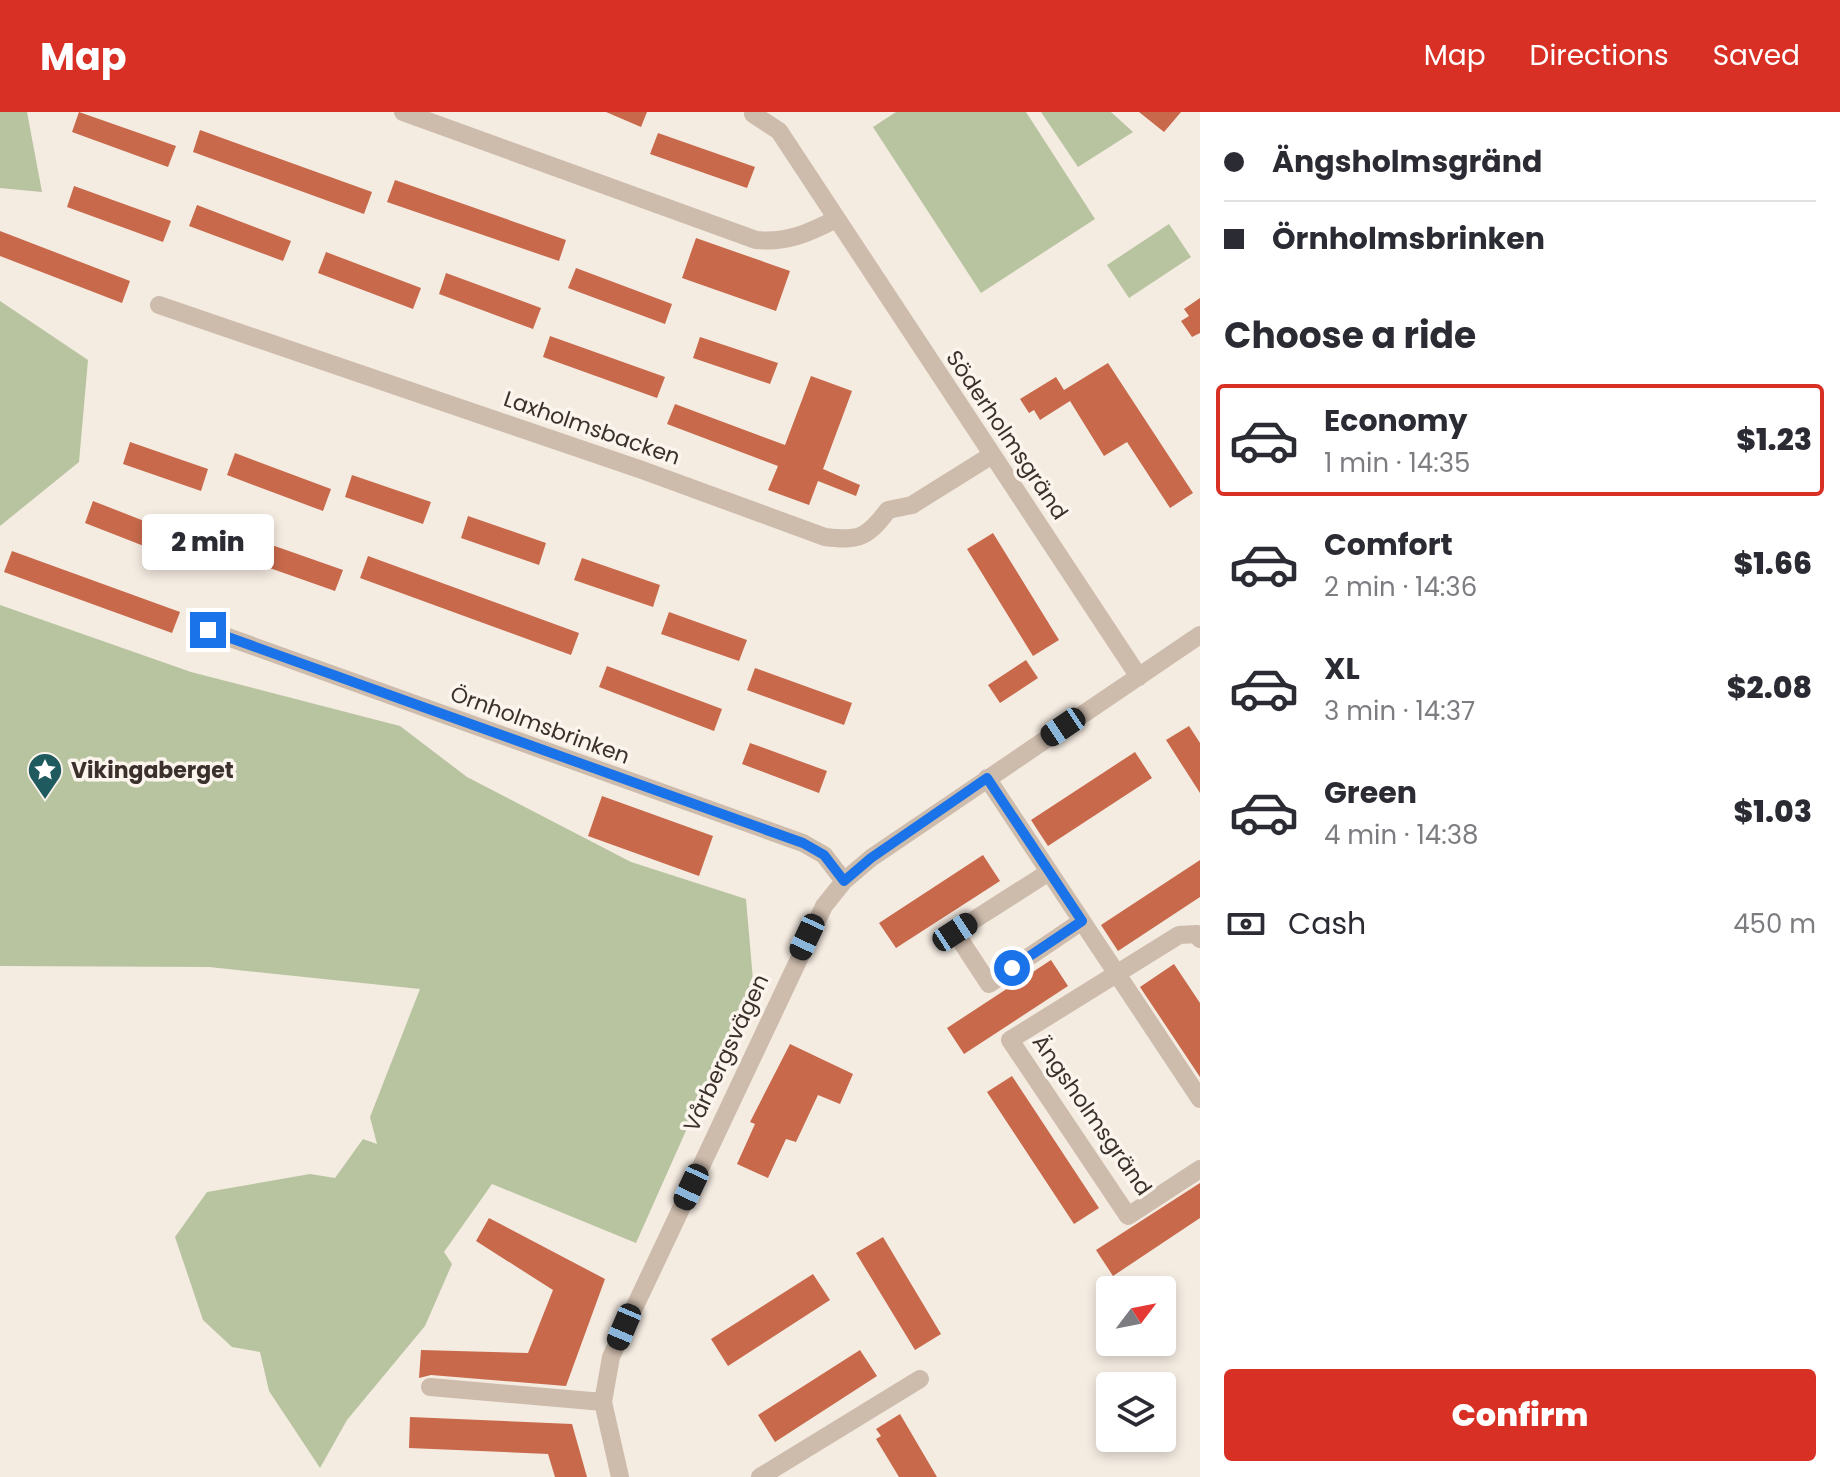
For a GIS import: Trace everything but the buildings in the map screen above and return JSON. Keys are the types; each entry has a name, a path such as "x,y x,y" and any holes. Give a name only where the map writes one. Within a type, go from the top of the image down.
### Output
{"street":[{"path":"403,112 756,240 778,242 805,235 836,219"},
{"name":"Söderholmsgränd","path":"753,114 779,131 1139,677"},
{"name":"Laxholmsbacken","path":"159,305 642,470 825,537 852,540 874,529 888,510 912,505 992,455"},
{"name":"Örnholmsbrinken","path":"208,630 803,843 824,855 844,881"},
{"name":"Vårbergsvägen","path":"620,1477 603,1402 607,1368 807,937 844,881 871,858 1200,635"},
{"path":"987,778 1200,1099"},
{"path":"1049,872 955,932 989,984 1082,921"},
{"name":"Ängsholmsgränd","path":"1200,939 1197,934 1179,935 1117,974 1101,980 1010,1040 1128,1216 1200,1169"},
{"path":"760,1477 920,1379"},
{"path":"430,1387 603,1402"}],"green space":[{"path":"0,112 27,112 42,192 0,188"},
{"path":"896,112 1026,112 1095,219 981,293 873,127"},
{"path":"1041,112 1111,112 1133,132 1078,167"},
{"path":"1169,224 1191,257 1129,298 1107,265"},
{"path":"0,301 88,360 79,462 0,526"},
{"path":"0,605 191,672 400,726 467,777 631,862 746,899 753,980 636,1243 492,1184 444,1252 452,1264 425,1326 347,1420 320,1468 269,1391 260,1352 232,1347 203,1320 175,1237 207,1192 310,1174 335,1178 363,1139 377,1144 370,1117 420,989 209,967 0,966"}],"place":[{"name":"Vikingaberget","path":"45,801"}],"route":[{"path":"208,630 803,843 824,855 844,881 871,858 987,778 1082,921 1012,968"}]}
